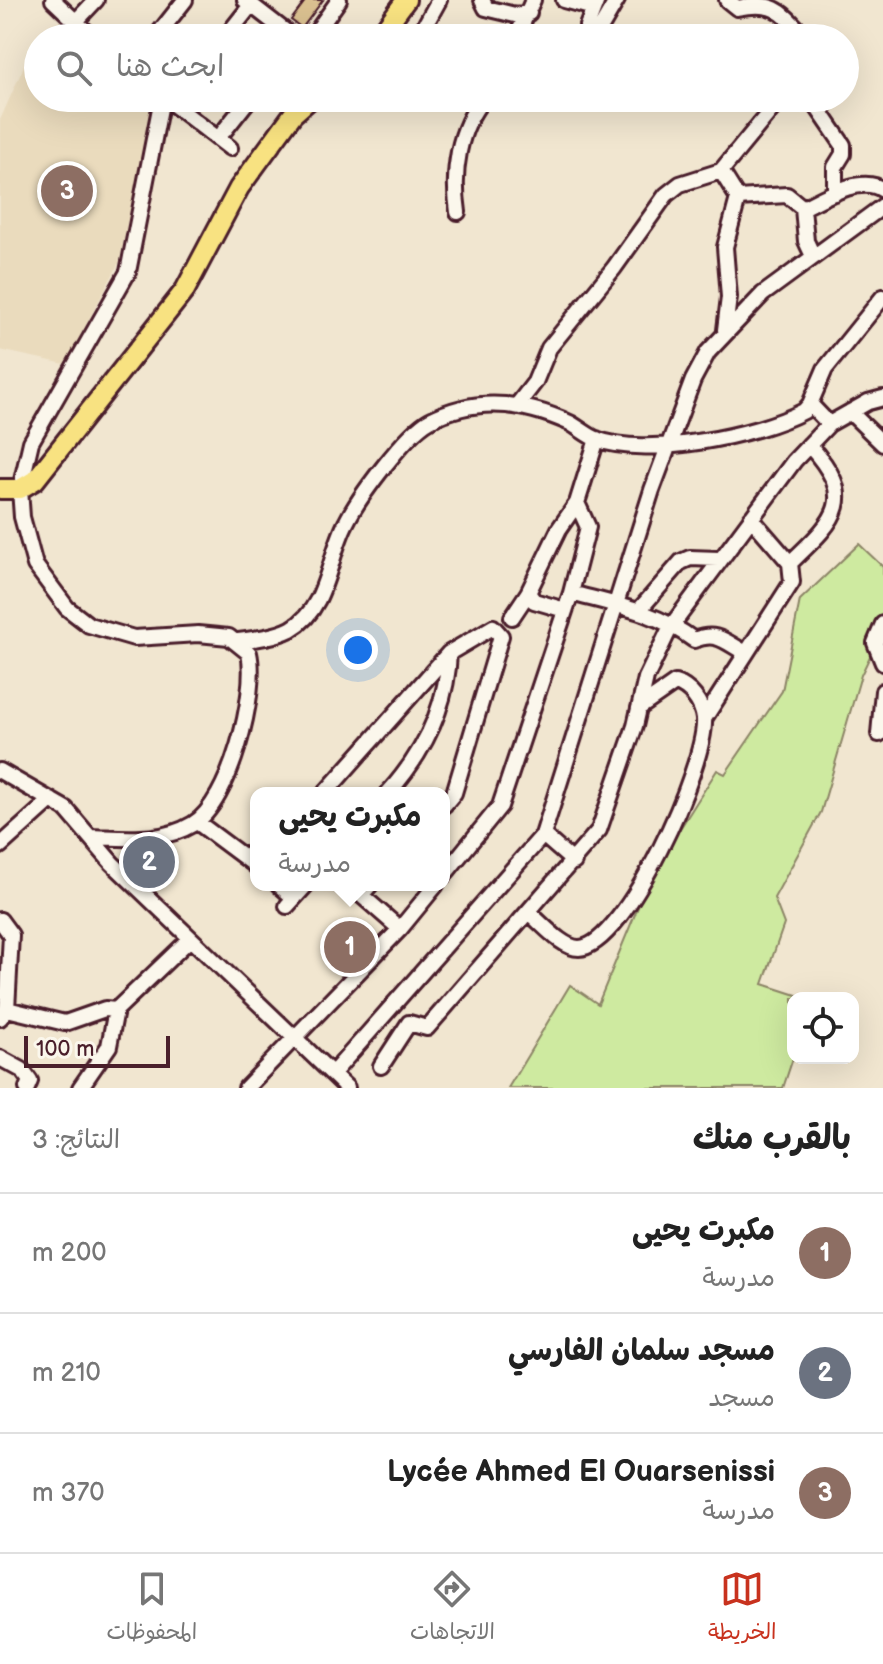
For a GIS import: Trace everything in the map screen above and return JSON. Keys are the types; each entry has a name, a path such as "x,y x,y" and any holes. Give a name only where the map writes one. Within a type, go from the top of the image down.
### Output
{"main road":[{"path":"388,24 406,0"},
{"path":"0,489 20,489 35,480 185,290 239,188 295,112"}],"street":[{"path":"53,0 78,24"},
{"path":"80,17 96,0"},
{"path":"166,24 185,0"},
{"path":"322,24 339,0"},
{"path":"428,24 439,0"},
{"path":"482,0 486,8 495,11 531,6"},
{"path":"564,0 596,4 588,24"},
{"path":"603,24 617,0"},
{"path":"727,0 737,8 753,3 779,9 793,24"},
{"path":"234,24 248,2 276,24"},
{"path":"160,112 128,272 31,442 20,489 22,517 35,565 67,608 89,625 134,638 198,634 237,641 291,629 312,610 346,523 398,449 427,422 461,407 518,404 571,424 597,439 639,445 728,437 795,415 810,404 825,369 883,297"},
{"path":"182,112 230,148"},
{"path":"224,131 239,112"},
{"path":"458,212 459,149 472,112"},
{"path":"518,404 535,382 549,348 614,268 666,195 680,184 721,171 769,112"},
{"path":"820,112 845,149 835,167 835,193"},
{"path":"721,171 738,198 725,247 729,297 725,330"},
{"path":"803,208 835,193 867,184 883,190"},
{"path":"738,198 787,195 803,208 806,241 813,256"},
{"path":"333,1073 543,835 618,606 652,490 693,380 725,330 773,285 883,206"},
{"path":"381,1066 406,1026 409,1023 427,1028 599,830 646,678 673,624 718,559 829,424 883,398"},
{"path":"810,404 829,424"},
{"path":"850,412 883,444"},
{"path":"512,617 528,593 559,529 577,503 597,439"},
{"path":"790,563 831,523 835,506 837,484 830,468 809,445"},
{"path":"450,868 500,806 571,593 588,527 577,503"},
{"path":"529,913 571,947 581,948 594,945 629,906 679,809 698,755 704,719 744,652 792,582 790,563 751,518"},
{"path":"640,609 681,562 690,558 718,559"},
{"path":"528,593 534,601 565,610"},
{"path":"571,593 640,609 673,624 694,640 715,636 744,652"},
{"path":"883,624 875,643 883,663"},
{"path":"330,787 449,653 488,627 500,632 454,793 450,798"},
{"path":"90,837 146,839 197,822 213,803 237,748 251,660 245,647 237,641"},
{"path":"393,787 414,764 443,700 448,687 449,653"},
{"path":"639,708 675,683 696,698 704,719"},
{"path":"879,734 883,691"},
{"path":"0,771 66,809 112,863 347,1088"},
{"path":"0,846 51,800"},
{"path":"197,822 250,867"},
{"path":"543,835 574,862"},
{"path":"283,891 290,902 300,891"},
{"path":"365,891 361,895 400,929"},
{"path":"246,1088 400,929 431,891"},
{"path":"0,920 11,935 4,1013 65,1023 105,1009 116,1010"},
{"path":"80,1088 109,1046 116,1010 190,939"},
{"path":"0,1058 22,1070 30,1081 27,1088"}],"shaded area":[{"path":"24,66 24,112 151,112 119,263 65,364 0,350 0,120"}],"green space":[{"path":"859,544 883,567 883,629 861,675 821,812 774,898 784,924 763,984 788,992 787,1064 791,1064 783,1088 508,1088 570,985 598,1004 652,873 717,770 725,774 782,691 800,600"}],"building":[{"path":"306,0 323,0 305,24 291,20"}],"place":[{"name":"Lycée Ahmed El Ouarsenissi","path":"67,191"},
{"name":"مسجد سلمان الفارسي","path":"149,862"},
{"name":"مكبرت يحيى","path":"350,947"}]}
